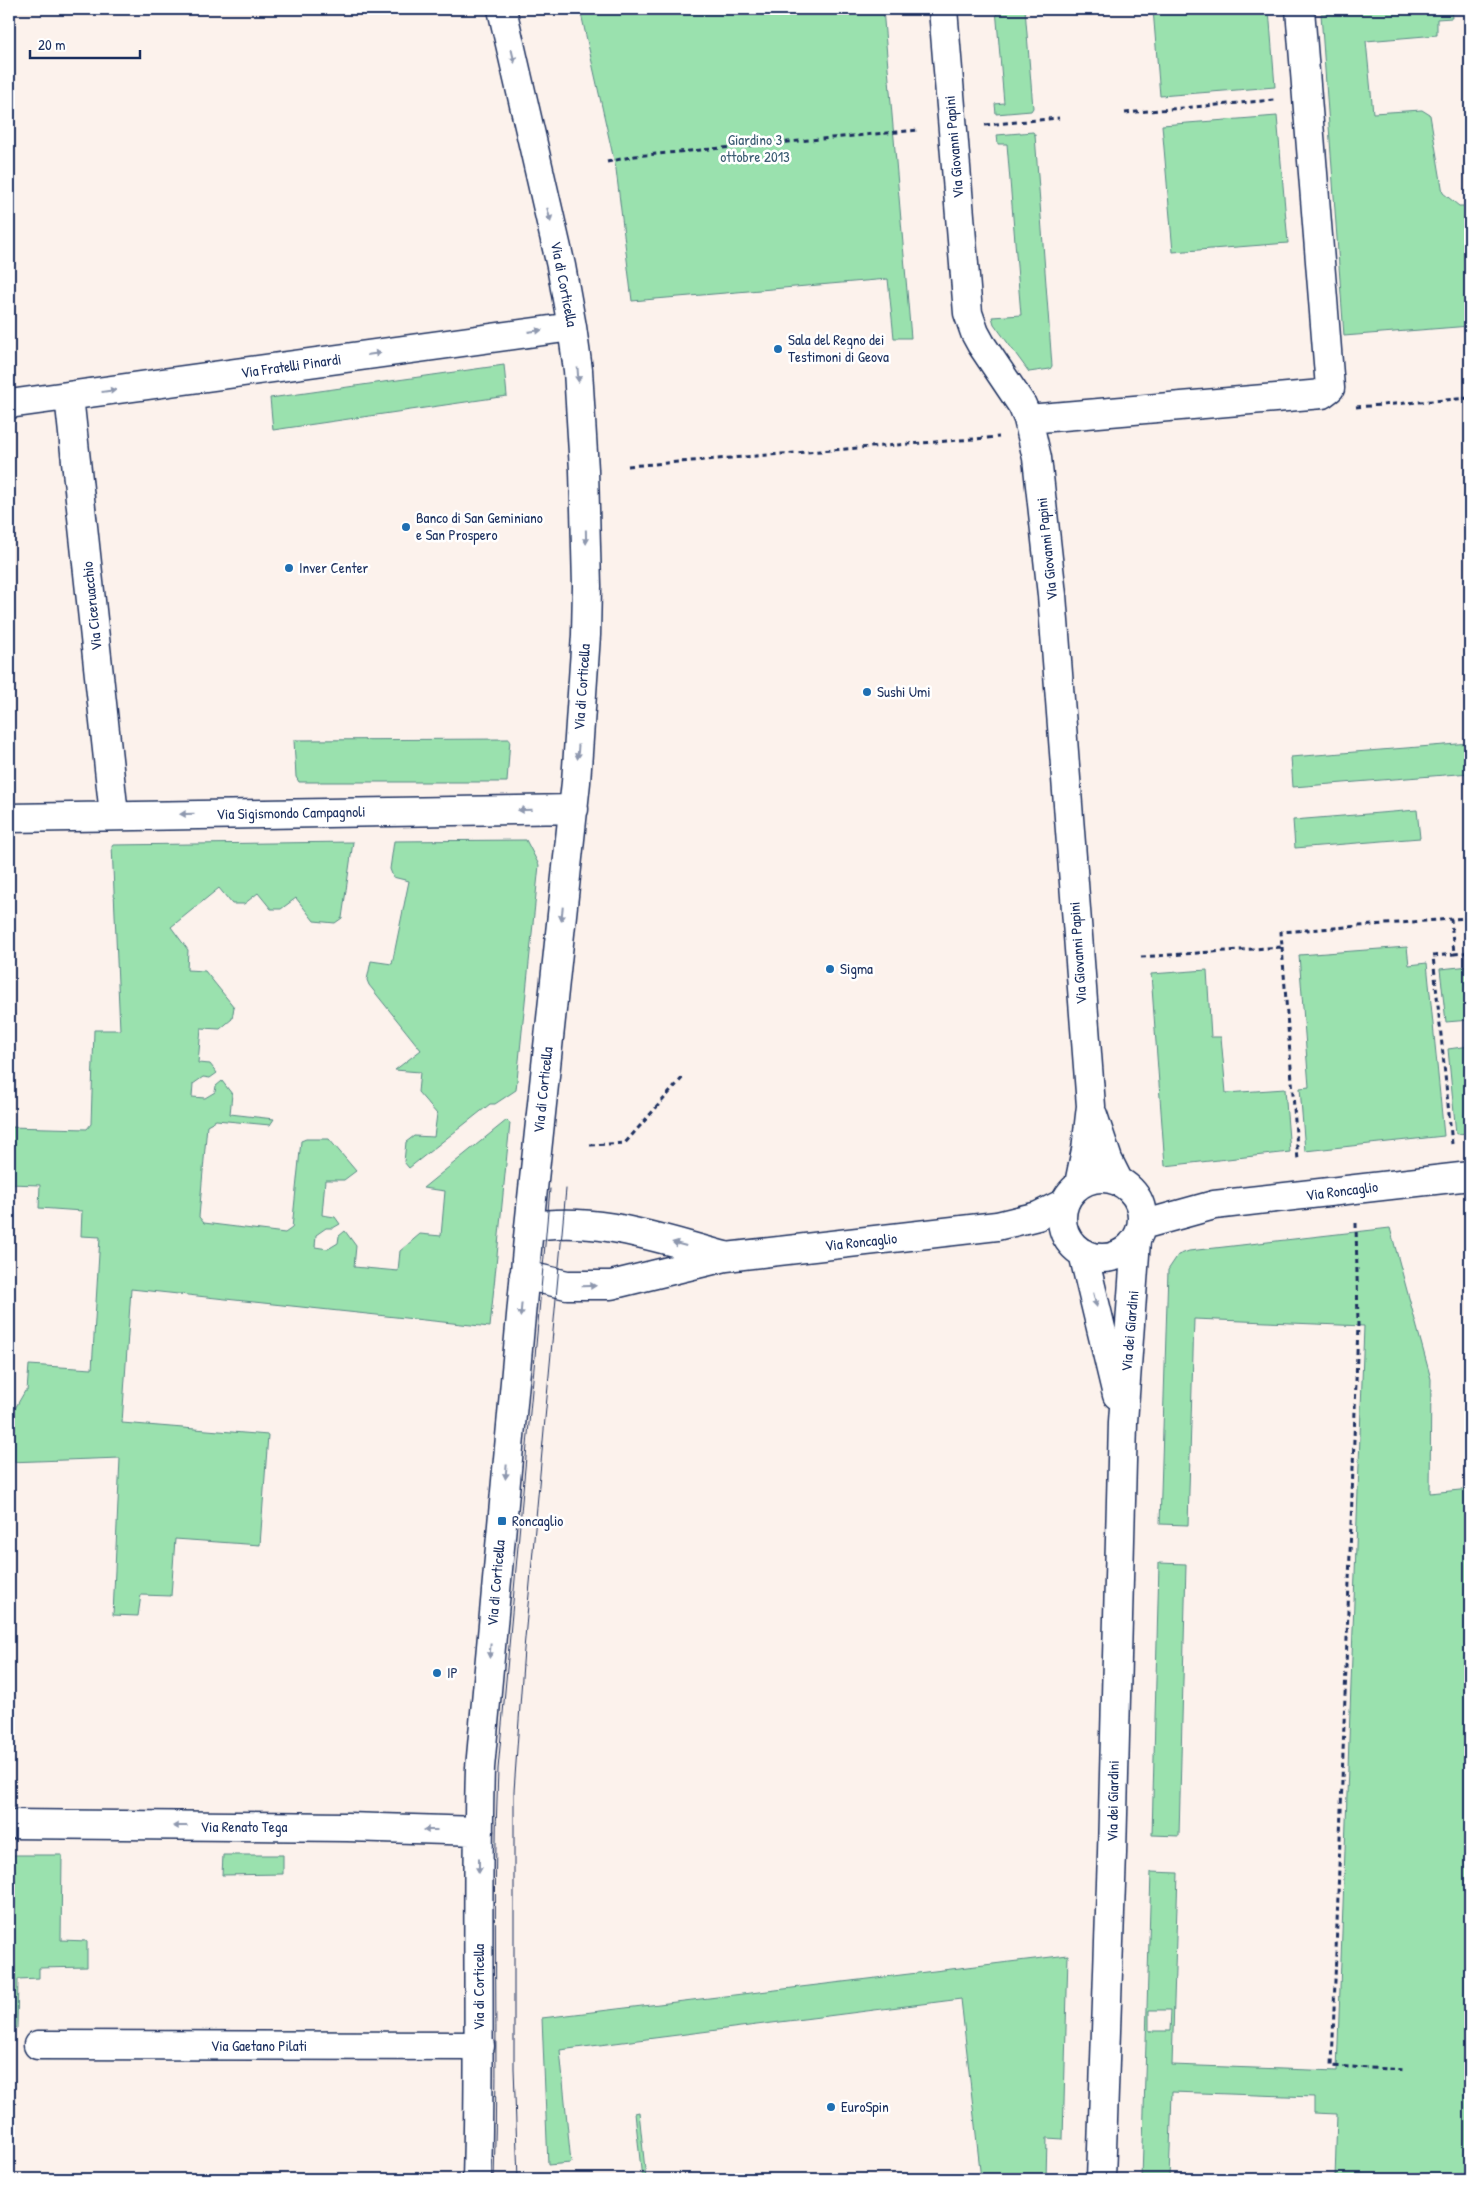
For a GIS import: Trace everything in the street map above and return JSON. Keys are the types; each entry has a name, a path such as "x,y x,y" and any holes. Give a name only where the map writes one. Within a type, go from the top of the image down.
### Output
{"street":[{"name":"Via di Corticella","path":"477,2179 480,2046 478,1831 483,1733 528,1227 574,810 586,635 587,586 584,470 578,370 572,327 561,266 502,9"},
{"name":"Via Giovanni Papini","path":"942,9 968,313 975,333 1022,405 1028,419 1037,458 1052,595 1090,1106 1085,1156 1071,1194"},
{"path":"1028,419 1322,394 1330,388 1300,9"},
{"name":"Via Fratelli Pinardi","path":"9,404 572,327"},
{"name":"Via Ciceruacchio","path":"70,396 114,815"},
{"name":"Via Sigismondo Campagnoli","path":"9,818 114,815 574,810"},
{"name":"Via Giovanni Papini","path":"1090,1106 1108,1160 1128,1189"},
{"name":"Via Roncaglio","path":"1128,1189 1164,1204 1214,1205 1470,1176"},
{"path":"1097,1178 1128,1189 1143,1214 1139,1233 1131,1247 1114,1256 1101,1258 1083,1253 1070,1243 1064,1233 1061,1222 1071,1194 1097,1178"},
{"name":"Via Roncaglio","path":"524,1275 557,1284 599,1286 643,1278 726,1257 997,1226 1038,1216 1071,1194"},
{"name":"Via Roncaglio","path":"1139,1233 1214,1205"},
{"name":"Via Roncaglio","path":"528,1227 546,1224 604,1226 726,1257"},
{"name":"Via Roncaglio","path":"997,1226 1064,1233"},
{"name":"Via dei Giardini","path":"1101,2179 1123,1422 1139,1233"},
{"name":"Via dei Giardini","path":"1083,1253 1123,1422"},
{"name":"Via Renato Tega","path":"9,1824 347,1827 478,1831"},
{"name":"Via Gaetano Pilati","path":"38,2046 480,2046"}],"path":[{"path":"1125,113 1282,99"},
{"path":"979,125 1059,118"},
{"path":"607,162 635,156 925,129"},
{"path":"628,466 1003,437"},
{"path":"1298,1160 1281,932 1470,918"},
{"path":"1451,919 1454,954"},
{"path":"1141,957 1282,947"},
{"path":"1452,1144 1433,956 1470,952"},
{"path":"590,1145 626,1143 684,1076"},
{"path":"1356,1224 1358,1335 1332,2066 1406,2070"}],"green space":[{"name":"Giardino 3 ottobre 2013","path":"580,9 883,9 911,338 894,338 888,279 632,301 616,169"},
{"path":"996,9 1025,9 1033,108 1031,111 996,114 995,104 1004,103"},
{"path":"1153,9 1269,9 1275,87 1160,96"},
{"path":"1388,9 1451,9 1452,18 1437,19 1437,35 1366,41 1373,113 1422,110 1430,115 1443,193 1459,206 1470,206 1470,326 1344,336 1321,14"},
{"path":"1277,116 1288,243 1173,252 1162,125"},
{"path":"1033,132 1035,135 1052,366 1050,369 1029,372 994,324 992,317 1021,315 1007,144 998,144 997,135"},
{"path":"504,365 507,396 273,430 270,398"},
{"path":"510,739 507,782 299,782 296,777 294,740"},
{"path":"1470,743 1470,773 1293,787 1291,757"},
{"path":"1417,810 1420,838 1295,848 1293,820"},
{"path":"526,840 539,865 516,1090 495,1104 490,1104 409,1168 404,1162 406,1142 414,1136 434,1137 437,1114 418,1092 420,1072 395,1070 421,1050 367,980 371,961 392,964 409,881 393,877 390,869 394,841"},
{"path":"353,842 342,918 335,923 314,921 296,898 281,909 271,909 258,893 244,904 232,904 219,888 171,927 188,950 187,970 205,971 234,1007 232,1019 220,1029 201,1028 198,1063 210,1064 217,1073 210,1078 203,1077 193,1084 192,1097 205,1098 215,1092 216,1086 222,1081 232,1094 230,1114 274,1119 270,1125 216,1120 207,1125 199,1217 204,1223 285,1233 292,1228 301,1141 306,1139 329,1139 356,1171 344,1180 325,1180 322,1215 335,1217 340,1224 333,1228 326,1228 316,1235 315,1247 328,1249 338,1243 339,1236 345,1231 356,1246 354,1267 398,1271 400,1251 420,1234 441,1236 445,1191 423,1188 507,1120 510,1123 490,1327 131,1289 122,1423 268,1435 260,1545 175,1539 171,1596 141,1595 138,1616 113,1615 120,1458 9,1462 9,1419 25,1391 27,1391 29,1365 92,1369 100,1237 81,1236 82,1211 39,1208 40,1185 9,1184 9,1127 87,1129 91,1124 94,1030 120,1030 112,845"},
{"path":"1407,947 1409,965 1427,963 1444,1136 1305,1151 1300,1088 1309,1087 1299,955"},
{"path":"1470,966 1470,1020 1446,1022 1440,969"},
{"path":"1207,970 1211,1037 1221,1037 1226,1093 1285,1089 1290,1152 1165,1166 1151,974"},
{"path":"1470,1046 1470,1133 1456,1134 1448,1049"},
{"path":"1390,1228 1431,1379 1430,1493 1470,1489 1470,2179 1335,2179 1337,2114 1314,2113 1314,2097 1172,2092 1169,2179 1142,2179 1151,1872 1178,1873 1172,2065 1337,2071 1364,1326 1194,1319 1188,1525 1160,1524 1168,1270 1178,1255 1189,1251","holes":["1149,2010 1171,2010 1170,2031 1149,2031"]},
{"path":"1159,1563 1186,1564 1179,1836 1152,1835"},
{"path":"9,1855 62,1855 61,1940 87,1941 87,1967 39,1968 39,1978 18,1979 17,2028 9,2027"},
{"path":"223,1855 283,1855 283,1874 222,1875"},
{"path":"1068,1955 1063,2139 1047,2138 1046,2179 981,2179 961,1999 560,2050 571,2163 548,2165 542,2018"},
{"path":"639,2112 646,2179 642,2179 635,2113"}],"tram line":[{"path":"494,2179 496,1820 498,1769 550,1189"},
{"path":"518,2179 514,2068 514,1791 524,1649 566,1189"}],"place":[{"name":"Sala del Regno dei Testimoni di Geova","path":"778,349"},
{"name":"Banco di San Geminiano e San Prospero","path":"406,527"},
{"name":"Inver Center","path":"289,568"},
{"name":"Sushi Umi","path":"867,692"},
{"name":"Sigma","path":"830,969"},
{"name":"Roncaglio","path":"502,1521"},
{"name":"IP","path":"437,1673"},
{"name":"EuroSpin","path":"831,2107"}]}
